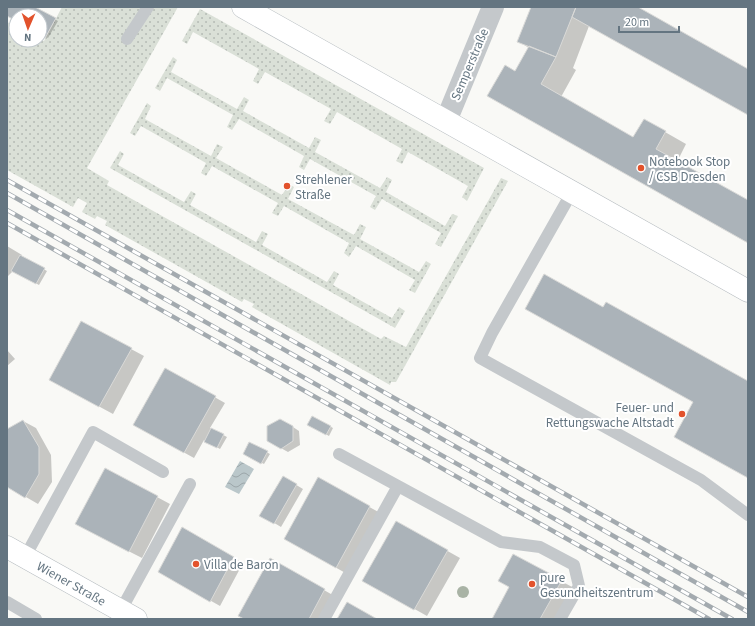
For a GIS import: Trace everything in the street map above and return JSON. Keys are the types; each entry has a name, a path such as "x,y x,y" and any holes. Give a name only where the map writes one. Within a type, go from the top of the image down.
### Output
{"main road":[{"path":"243,7 748,291"},
{"name":"Wiener Straße","path":"16,552 126,615"}],"street":[{"name":"Semperstraße","path":"446,121 493,7"}],"lane":[{"path":"127,39 148,7"},
{"path":"572,192 480,358 701,480 748,515"},
{"path":"16,552 93,432 163,472"},
{"path":"339,454 501,542 540,547 574,565 579,586 560,619"},
{"path":"126,615 190,484"},
{"path":"324,619 398,486"},
{"path":"7,602 36,619"}],"shaded area":[{"path":"62,7 178,7 87,168 109,181 107,185 381,339 384,336 406,347 501,178 508,181 396,382 391,382 390,385 252,307 254,304 244,299 242,302 105,225 107,221 97,216 95,219 82,212 87,203 78,198 73,207 7,170 7,22 8,48 48,48 48,33"},
{"path":"200,9 484,168 467,201 462,197 468,186 408,152 402,164 396,161 402,149 337,112 330,124 324,121 331,109 265,72 258,84 253,81 259,69 193,32 187,44 182,41"},
{"path":"173,57 177,60 171,72 237,109 244,97 249,100 243,111 309,148 315,137 321,140 315,152 380,188 387,177 392,180 386,192 445,226 452,214 458,216 441,247 435,244 441,233 382,199 375,210 370,207 376,196 310,159 304,170 299,167 304,156 239,119 232,130 227,127 233,115 167,78 160,91 155,88"},
{"path":"147,103 151,106 145,119 211,156 217,144 223,147 216,158 282,195 289,184 294,187 288,199 354,235 360,224 366,227 360,239 419,272 426,261 431,264 415,293 409,290 415,280 356,246 349,257 344,253 349,243 284,206 278,216 272,213 278,203 212,166 206,176 201,173 206,163 141,126 135,136 130,133"},
{"path":"120,151 124,154 118,165 184,202 191,191 196,194 190,205 256,242 262,231 268,234 262,245 327,282 334,271 339,274 333,285 392,318 399,307 405,311 395,328 110,168"}],"water":[{"path":"240,461 254,469 239,494 225,487"}],"building":[{"path":"7,7 37,8 8,8 7,16"},
{"path":"531,7 576,7 556,57 517,42"},
{"path":"576,7 638,7 748,69 748,115 572,17"},
{"path":"48,14 56,18 48,33"},
{"path":"529,46 556,57 541,84 633,137 644,119 666,131 656,149 748,200 748,243 487,96 505,65 515,71"},
{"path":"20,255 45,268 36,284 11,271"},
{"path":"544,274 603,307 606,302 748,381 748,478 674,437 693,402 525,309"},
{"path":"81,321 132,348 99,407 49,380"},
{"path":"165,368 216,396 184,453 133,425"},
{"path":"312,416 331,426 326,435 307,425"},
{"path":"280,419 293,426 293,441 281,449 267,441 267,426"},
{"path":"23,420 39,447 39,474 25,498 7,487 7,429"},
{"path":"211,428 224,434 217,448 204,442"},
{"path":"249,442 268,451 261,464 243,454"},
{"path":"105,468 158,496 129,552 75,524"},
{"path":"283,476 297,484 274,524 259,516"},
{"path":"318,477 370,506 336,568 284,539"},
{"path":"396,521 448,550 414,610 362,581"},
{"name":"Villa de Baron","path":"182,527 234,557 210,602 158,572"},
{"name":"pure Gesundheitszentrum","path":"513,554 562,580 540,619 492,619 509,587 498,581"},
{"path":"270,558 325,589 309,619 244,619 238,616"},
{"path":"347,602 377,619 337,619"}],"railway":[{"path":"7,180 748,597"},
{"path":"7,193 748,612"},
{"path":"7,210 732,619"},
{"path":"7,223 709,619"}],"place":[{"name":"Notebook Stop / CSB Dresden","path":"641,168"},
{"name":"Strehlener Straße","path":"287,186"},
{"name":"Feuer- und Rettungswache Altstadt","path":"682,414"},
{"name":"Villa de Baron","path":"196,564"},
{"name":"pure Gesundheitszentrum","path":"532,584"}]}
